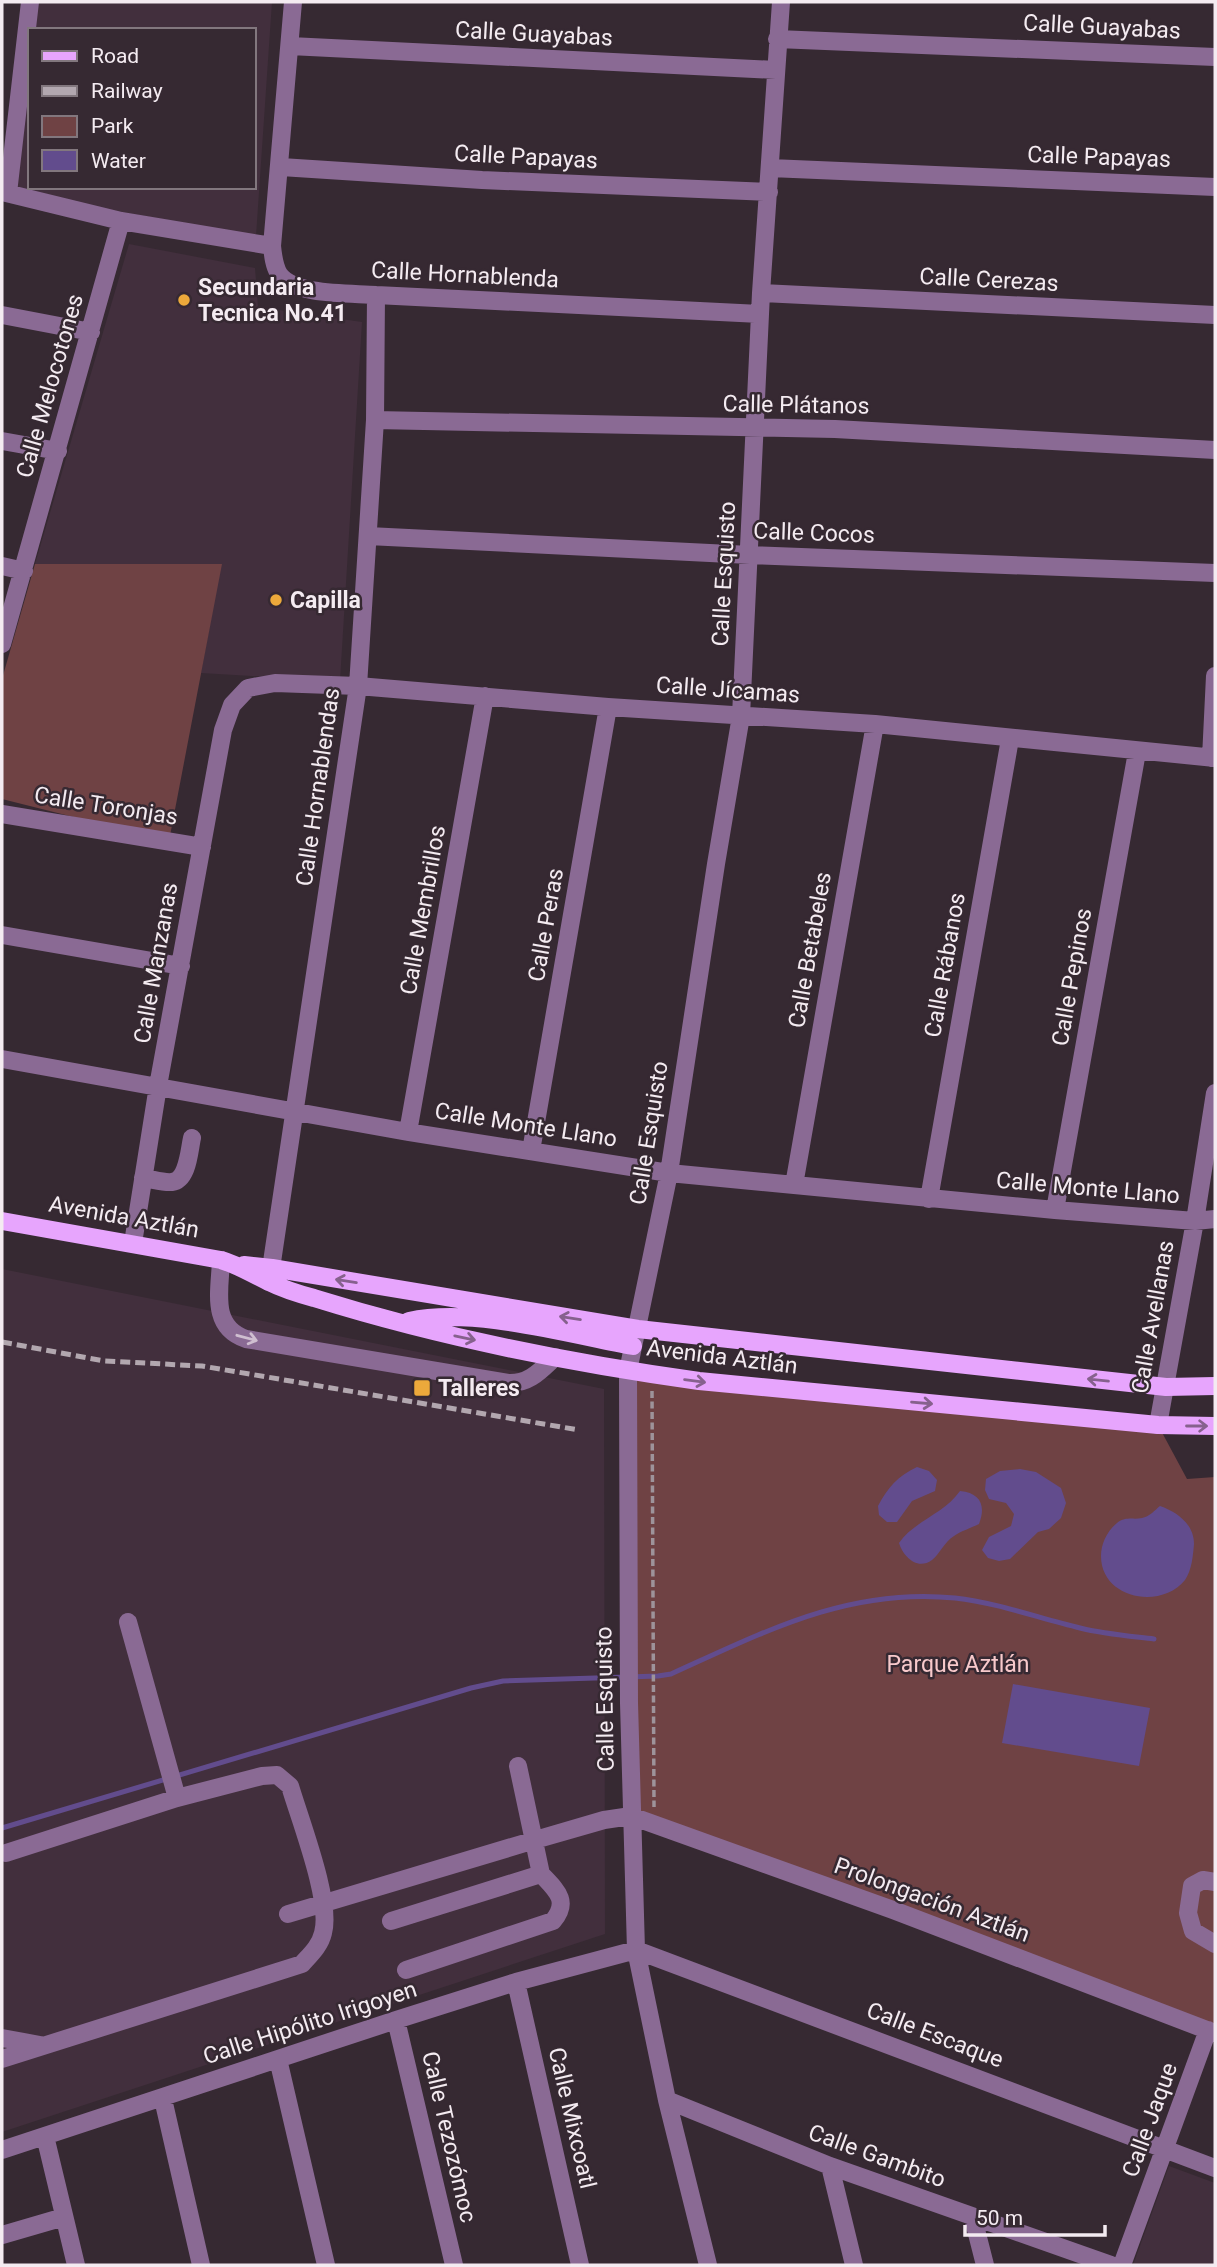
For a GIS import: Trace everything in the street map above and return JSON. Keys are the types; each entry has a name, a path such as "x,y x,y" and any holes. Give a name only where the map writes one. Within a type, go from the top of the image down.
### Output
{"main road":[{"name":"Avenida Aztlán","path":"2,1221 229,1262 271,1275 399,1324 651,1375 1158,1426 1215,1426"},
{"name":"Avenida Aztlán","path":"271,1275 636,1338 1166,1387 1215,1386"},
{"path":"399,1324 438,1317 479,1319 636,1338"}],"street":[{"path":"30,2 5,192 121,221 272,246"},
{"name":"Calle Hornablenda","path":"293,2 281,167 272,246 274,262 279,274 287,282 314,290 376,295 760,314"},
{"name":"Calle Esquisto","path":"708,2265 667,2100 636,1950 631,1816 628,1371 669,1173 741,716 761,293 781,2"},
{"name":"Calle Guayabas","path":"777,39 1215,57"},
{"name":"Calle Guayabas","path":"290,46 776,69"},
{"name":"Calle Papayas","path":"281,167 482,180 769,192"},
{"name":"Calle Papayas","path":"770,168 1215,187"},
{"name":"Calle Melocotones","path":"2,644 92,332 121,221"},
{"name":"Calle Cerezas","path":"761,293 1215,315"},
{"name":"Calle Hornablendas","path":"271,1275 358,686 375,420 376,295"},
{"path":"2,315 92,332"},
{"name":"Calle Plátanos","path":"375,420 835,429 1215,450"},
{"path":"2,441 58,451"},
{"name":"Calle Cocos","path":"368,536 750,555 1215,573"},
{"path":"2,566 24,571"},
{"path":"1213,758 1215,676"},
{"name":"Calle Jícamas","path":"240,696 248,688 275,683 358,686 875,724 1213,758"},
{"name":"Calle Manzanas","path":"133,1243 158,1086 223,730 232,705 240,696"},
{"name":"Calle Membrillos","path":"408,1132 485,696"},
{"name":"Calle Peras","path":"531,1151 608,706"},
{"name":"Calle Betabeles","path":"794,1185 875,724"},
{"name":"Calle Rábanos","path":"929,1199 1010,739"},
{"name":"Calle Pepinos","path":"1055,1210 1137,752"},
{"name":"Calle Toronjas","path":"2,814 202,846"},
{"path":"2,935 181,966"},
{"name":"Calle Monte Llano","path":"2,1059 408,1132 669,1173 1055,1210 1195,1221 1215,1219"},
{"name":"Calle Avellanas","path":"1158,1426 1215,1093"},
{"path":"143,1178 173,1182 180,1178 185,1171 192,1138"},
{"path":"229,1262 222,1321 232,1334 246,1339 508,1384 527,1381 555,1357"},
{"path":"128,1622 173,1784"},
{"path":"407,1970 552,1921 559,1913 561,1903 558,1892 541,1874 518,1766"},
{"path":"2,2059 302,1965 316,1949 323,1933 325,1902 290,1786 283,1777 277,1775 173,1784 6,1853"},
{"path":"288,1914 604,1820 631,1816"},
{"name":"Prolongación Aztlán","path":"631,1816 893,1910 1212,2032"},
{"path":"391,1921 541,1874"},
{"path":"1215,1882 1203,1880 1192,1886 1188,1913 1193,1931 1215,1944"},
{"name":"Calle Hipólito Irigoyen","path":"2,2150 516,1982 636,1950"},
{"name":"Calle Escaque","path":"636,1950 1215,2168"},
{"name":"Calle Mixcoatl","path":"516,1982 580,2265"},
{"name":"Calle Tezozómoc","path":"396,2020 454,2265"},
{"name":"Calle Jaque","path":"1122,2265 1212,2032"},
{"path":"2,2038 44,2045"},
{"path":"278,2059 326,2265"},
{"path":"163,2099 201,2265"},
{"name":"Calle Gambito","path":"667,2100 830,2166 1111,2265"},
{"path":"45,2136 76,2265"},
{"path":"830,2166 854,2265"},
{"path":"2,2235 64,2217"},
{"path":"973,2218 985,2265"}],"path":[{"path":"651,1375 654,1825"}],"shaded area":[{"path":"38,2 272,2 256,236 16,193 28,88 28,189 256,189 256,28 34,28"},
{"path":"129,244 255,268 258,307 362,322 340,681 201,673 221,564 35,564"},
{"path":"2,1269 604,1389 605,1934 2,2132"},
{"path":"1169,2166 1215,2183 1215,2265 1133,2265"}],"green space":[{"path":"35,564 222,564 169,841 2,799 2,679"},
{"name":"Parque Aztlán","path":"628,1371 1158,1425 1187,1479 1215,1477 1215,2033 631,1816"}],"water":[{"path":"917,1467 929,1471 937,1480 935,1491 912,1501 897,1522 887,1522 879,1515 878,1506 894,1483"},
{"path":"1020,1469 1036,1472 1061,1488 1066,1503 1061,1518 1049,1529 1038,1532 1010,1559 999,1561 988,1558 982,1550 989,1537 1011,1526 1014,1514 1006,1503 989,1499 985,1490 986,1479 1000,1471"},
{"path":"960,1491 973,1494 980,1502 982,1512 979,1524 951,1539 932,1560 921,1564 911,1560 899,1543 905,1535 946,1506"},
{"path":"1160,1506 1178,1515 1191,1530 1194,1544 1191,1567 1185,1580 1162,1595 1134,1595 1111,1582 1104,1571 1102,1547 1117,1523 1145,1517"},
{"path":"1013,1684 1150,1708 1139,1766 1002,1743"}],"waterway":[{"path":"2,1828 471,1688 503,1681 671,1674 808,1616 879,1599 916,1596 971,1600 1089,1630 1154,1639"}],"railway":[{"path":"2,1342 104,1361 202,1366 579,1430"}],"place":[{"name":"Secundaria Tecnica No.41","path":"184,300"},
{"name":"Capilla","path":"276,600"},
{"name":"Talleres","path":"422,1388"}]}
